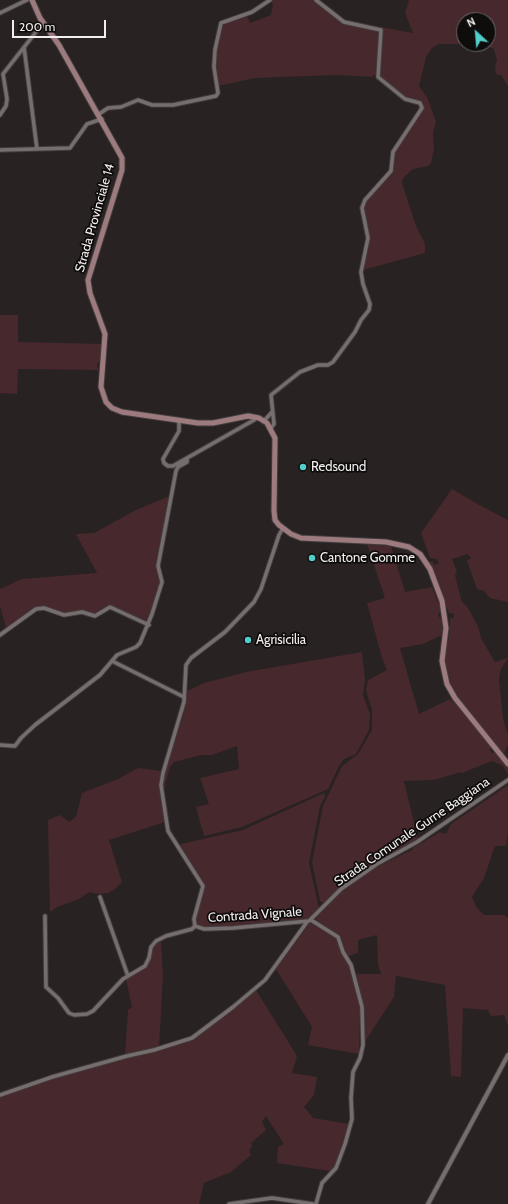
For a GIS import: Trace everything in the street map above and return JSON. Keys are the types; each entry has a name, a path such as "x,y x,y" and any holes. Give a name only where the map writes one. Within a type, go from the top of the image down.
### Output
{"main road":[{"name":"Strada Provinciale 14","path":"32,0 43,23 59,45 121,154 123,162 88,280 90,293 106,334 102,393 109,406 116,411 179,420 213,423 248,416 264,421"},
{"path":"264,421 271,428 275,438 274,516 277,523 301,538 386,542 409,548 420,554 430,569 442,601 446,628 442,666 447,684 455,698 508,764"}],"street":[{"path":"0,13 27,0"},
{"path":"0,150 70,148 87,124 100,117 108,108 121,108 138,100 152,105 173,105 202,97 216,96 218,93 214,67 214,50 221,23 252,12 270,0"},
{"path":"271,428 274,424 271,395 300,372 318,365 328,365 333,362 369,310 370,304 363,284 361,272 368,238 362,208 365,200 391,171 394,149 422,108 420,102 405,99 378,77 381,30 344,22 316,0"},
{"path":"0,115 6,106 7,98 3,74 43,23"},
{"path":"24,46 37,149"},
{"path":"264,421 272,412"},
{"path":"179,420 179,431 163,461 166,465 173,466 254,420"},
{"path":"0,745 16,746 21,738 90,683 117,655 136,647 144,637 162,582 159,572 159,562 176,471 178,467 187,462 187,458"},
{"name":"Contrada Vignale","path":"283,528 279,535 261,589 254,602 225,632 198,651 187,662 182,714 163,773 161,785 168,831 204,886 194,919 195,926 204,929 232,928 307,922 311,920"},
{"path":"0,635 36,609 44,608 64,616 82,612 95,616 110,608 148,625"},
{"path":"112,661 184,697"},
{"name":"Strada Comunale Gurne Baggiana","path":"311,920 341,889 377,864 424,838 508,780"},
{"path":"100,897 128,976"},
{"path":"45,916 46,987 58,998 69,1013 74,1015 90,1012 99,1005 120,981 145,966 149,958 151,947 156,941 166,936 192,929 195,926"},
{"path":"229,1204 272,1198 314,1204 322,1183 336,1168 345,1144 352,1119 352,1076 360,1058 363,1045 362,1007 351,965 343,952 338,937 311,920"},
{"path":"0,1095 52,1077 154,1050 192,1038 265,980 300,934 307,922"},
{"path":"428,1204 508,1055"},
{"path":"502,1068 508,1062"}],"shaded area":[{"path":"273,0 314,0 343,22 379,30 381,35 376,74 372,77 336,75 255,78 218,86 215,52 222,24 247,16 250,23 271,15 273,5 271,2"},
{"path":"409,0 508,0 508,86 501,75 496,74 495,66 497,61 495,52 496,52 496,12 456,12 456,44 439,44 432,48 426,57 419,86 428,99 436,122 433,132 434,148 431,163 428,166 413,169 403,178 402,183 416,226 425,244 425,253 363,270 369,239 364,208 366,200 390,174 393,153 406,136 411,125 423,108 421,102 405,99 380,77 378,72 383,31 380,27 413,33 405,13"},
{"path":"0,315 18,315 18,342 103,344 102,361 97,363 100,370 18,369 17,394 0,393"},
{"path":"452,489 508,520 508,602 490,598 484,591 477,589 467,561 471,558 468,554 452,559 457,571 455,575 462,602 468,608 478,626 481,638 495,662 508,658 501,669 499,679 503,718 508,735 508,744 504,755 454,693 449,682 444,661 449,636 450,619 454,617 454,614 449,613 429,562 433,561 434,565 439,564 437,559 430,558 421,533"},
{"path":"167,497 169,499 157,563 160,584 159,589 156,589 158,594 147,622 110,606 95,614 81,610 63,615 44,607 6,628 0,606 0,589 22,579 97,573 76,534 94,533 136,510"},
{"path":"367,544 391,546 405,592 432,587 440,606 441,611 438,615 442,618 442,635 423,644 400,648 419,714 450,699 452,702 456,703 491,747 490,750 492,753 495,753 508,769 508,774 503,766 492,761 462,773 461,772 434,780 404,781 418,839 396,852 393,851 392,854 364,871 357,868 361,873 340,887 324,903 320,901 312,862 323,806 342,766 358,754 372,730 372,710 366,690 368,680 387,670 382,658 367,603 385,598"},
{"path":"362,652 365,680 363,695 370,714 369,730 356,754 344,759 339,766 328,789 242,827 204,836 196,807 209,804 200,778 239,769 237,746 212,755 201,755 174,762 170,767 165,784 166,787 163,788 165,772 184,713 185,692 204,683 246,672"},
{"path":"138,768 161,771 159,785 165,822 109,840 122,882 114,890 108,893 97,894 90,892 77,900 57,907 50,912 48,820 60,815 69,822 76,817 82,793 118,779"},
{"path":"508,785 508,833 506,846 495,846 484,878 472,897 477,908 484,915 504,915 508,918 508,1026 504,1015 491,1016 488,1010 463,1008 461,1077 451,1076 445,985 396,976 394,997 364,1043 363,1007 356,974 381,974 378,964 377,935 358,940 358,953 348,956 339,937 315,919 346,887 377,867 412,850 440,832 446,834 451,824"},
{"path":"324,793 325,797 320,806 309,863 319,908 306,921 205,928 196,925 195,919 205,884 181,849 181,844 243,830"},
{"path":"313,923 336,937 352,969 360,1008 359,1054 308,1045 312,1027 276,969 309,924"},
{"path":"161,939 163,976 159,1047 125,1055 128,1010 132,1007 126,979 148,966 152,947"},
{"path":"256,990 297,1056 292,1073 317,1077 314,1095 304,1107 313,1118 349,1124 336,1164 330,1171 277,1163 278,1147 284,1144 266,1116 262,1122 266,1130 251,1143 252,1147 249,1150 251,1155 231,1172 204,1183 199,1204 0,1204 0,1097 60,1076 186,1042 193,1039"}],"place":[{"name":"Redsound","path":"303,467"},
{"name":"Cantone Gomme","path":"312,558"},
{"name":"Agrisicilia","path":"248,640"}]}
